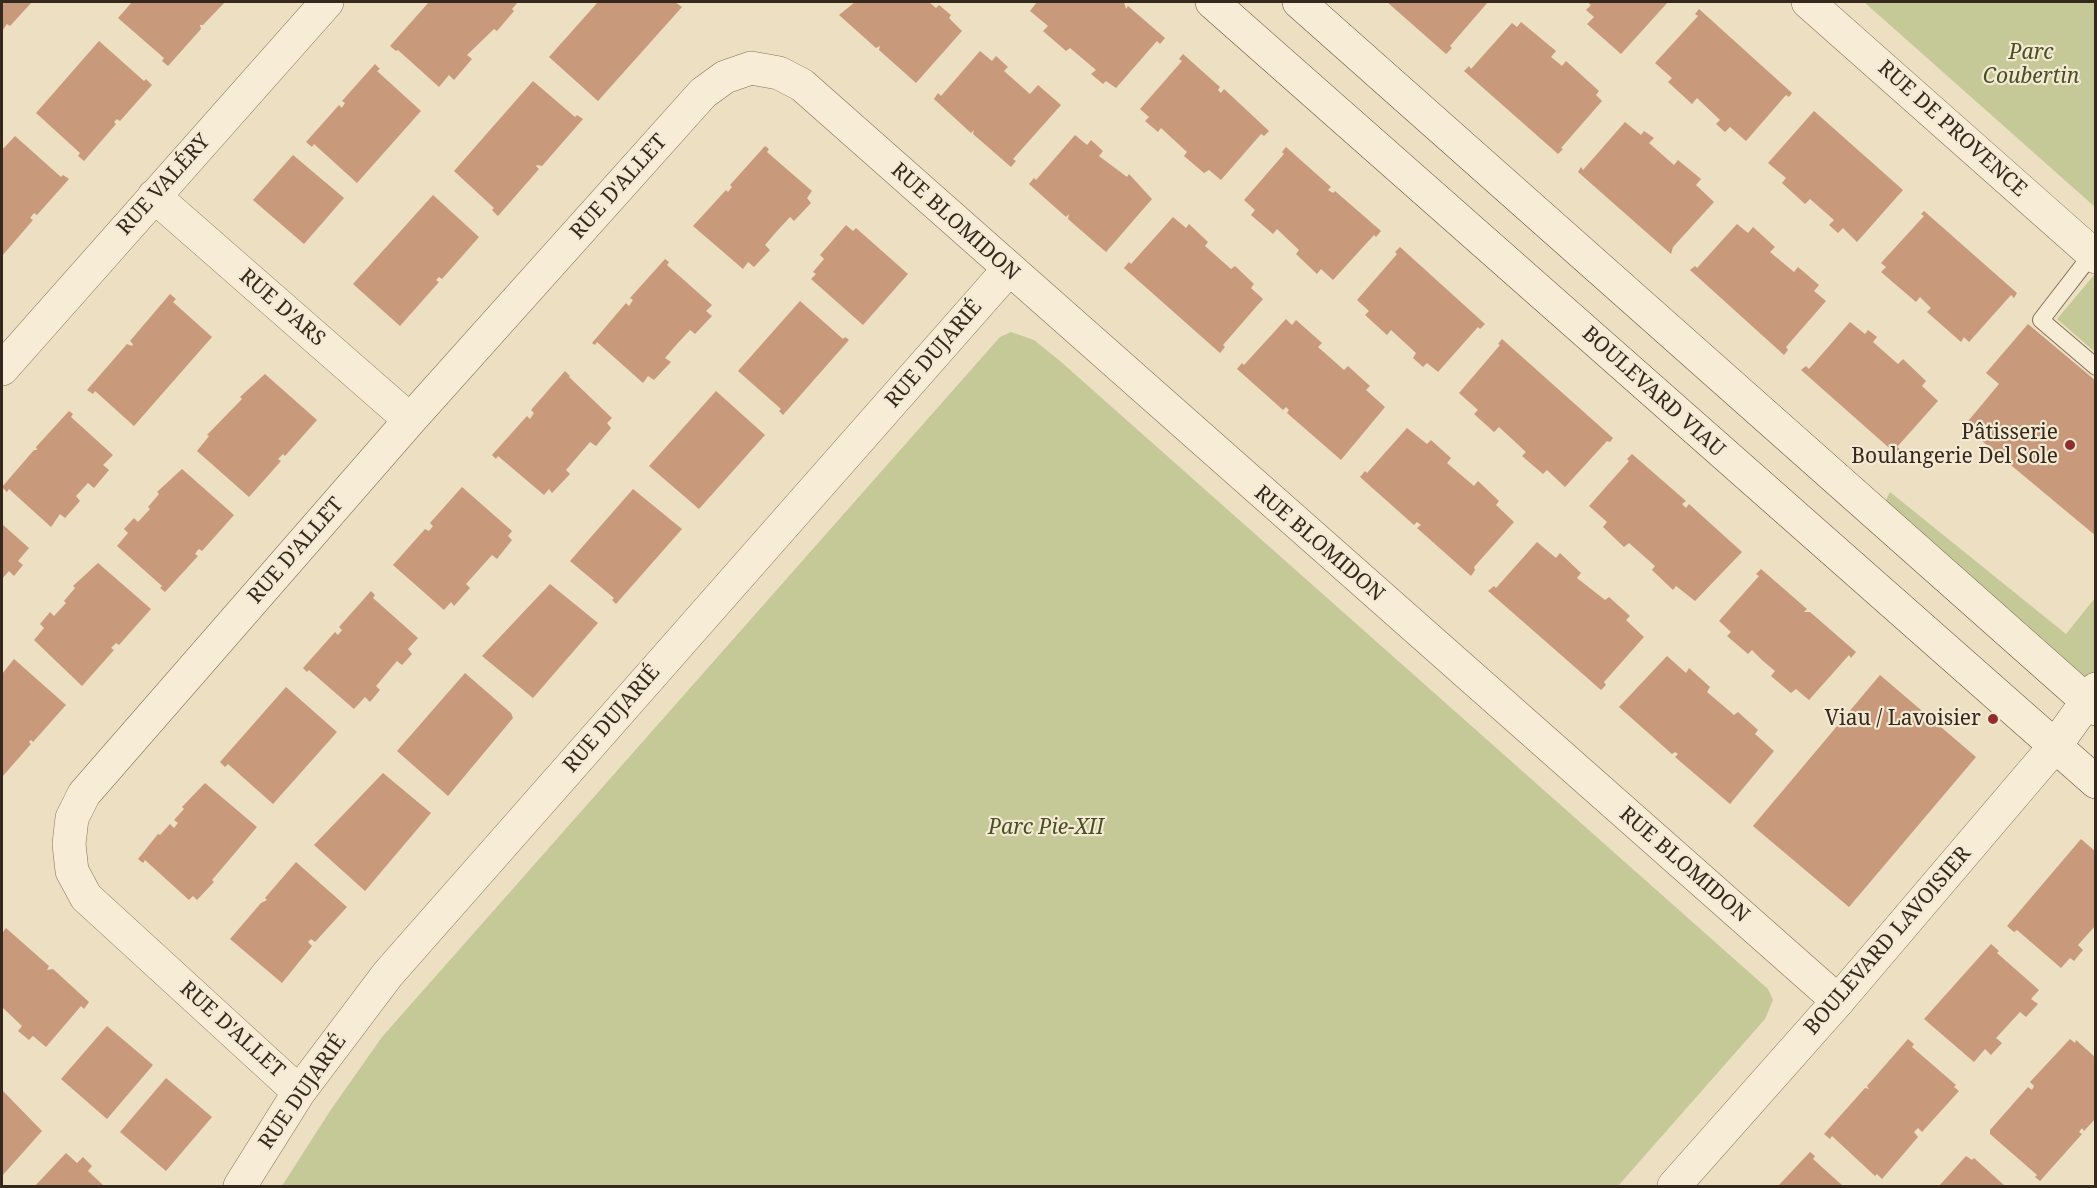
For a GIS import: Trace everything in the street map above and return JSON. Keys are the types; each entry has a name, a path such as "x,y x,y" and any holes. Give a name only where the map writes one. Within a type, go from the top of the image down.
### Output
{"street":[{"name":"RUE VALÉRY","path":"2,369 327,2"},
{"name":"BOULEVARD VIAU","path":"1212,2 2008,707 2096,782"},
{"path":"1299,2 2093,700"},
{"name":"RUE DE PROVENCE","path":"1808,2 2094,255"},
{"name":"RUE D'ALLET","path":"299,1092 86,897 72,871 69,844 72,818 84,794 410,420 704,93 725,77 752,68 779,73 802,85"},
{"name":"RUE BLOMIDON","path":"802,85 1838,1001"},
{"name":"RUE D'ARS","path":"154,196 410,420"},
{"name":"RUE DUJARIÉ","path":"240,1186 299,1092 388,974 1009,269"},
{"name":"BOULEVARD LAVOISIER","path":"1674,1186 1838,1001 2093,700"}],"lane":[{"path":"2094,255 2041,320 2096,367"}],"green space":[{"name":"Parc Coubertin","path":"1864,2 2095,2 2095,207"},
{"path":"2095,274 2095,352 2057,319"},
{"name":"Parc Pie-XII","path":"1011,332 1034,340 1060,361 1768,989 1773,1000 1765,1019 1618,1186 282,1186 330,1111 382,1037 1000,337"},
{"path":"1890,492 2066,634 2095,598 2095,689 1878,516"}],"building":[{"path":"2,2 32,2 10,26 7,24 2,31"},
{"path":"132,2 225,2 203,25 200,25 201,29 168,66 162,61 164,58 118,18"},
{"path":"429,2 518,2 512,9 514,11 497,31 494,29 467,55 472,59 454,80 449,75 439,87 398,50 390,46"},
{"path":"598,2 675,2 682,7 598,101 549,57"},
{"path":"855,2 929,2 936,8 939,5 951,15 949,18 962,31 916,83 879,50 880,46 876,48 839,15"},
{"path":"1037,2 1124,2 1126,9 1128,6 1165,38 1160,44 1157,41 1116,88 1106,81 1103,84 1091,74 1096,70 1070,48 1066,51 1043,31 1048,26 1030,11"},
{"path":"1387,2 1488,2 1450,46 1452,48 1446,54"},
{"path":"1587,2 1668,2 1621,54 1587,24 1594,17 1586,10 1591,5"},
{"path":"1699,9 1792,93 1789,97 1786,95 1746,141 1730,127 1725,132 1716,124 1720,120 1697,98 1692,104 1668,82 1672,78 1655,63 1698,16 1695,14"},
{"path":"1521,22 1556,51 1551,57 1562,66 1566,61 1599,91 1596,95 1602,101 1558,154 1464,71 1469,66 1471,69 1512,23 1517,27"},
{"path":"99,41 144,81 146,79 152,85 120,121 117,119 114,122 116,124 84,161 78,156 80,153 36,113"},
{"path":"980,51 992,61 996,56 1008,67 1004,71 1030,94 1038,85 1061,105 1013,159 1016,161 1011,167 973,134 974,130 971,133 934,99 938,93 941,96"},
{"path":"1183,54 1220,87 1218,90 1221,93 1224,89 1269,131 1264,136 1261,134 1221,180 1209,170 1204,173 1184,156 1187,152 1161,128 1158,132 1145,121 1149,117 1140,109 1182,61 1179,59"},
{"path":"375,64 380,69 377,71 421,111 357,183 314,144 312,147 306,142 339,105 342,108 345,103 342,101"},
{"path":"533,81 575,117 577,115 583,119 542,166 536,166 539,169 498,216 492,210 494,208 454,171"},
{"path":"1814,111 1903,190 1857,242 1843,228 1838,233 1829,225 1834,220 1810,199 1805,204 1782,183 1786,178 1768,163"},
{"path":"1625,122 1641,135 1644,131 1654,138 1649,143 1674,165 1678,160 1701,179 1696,185 1714,202 1673,247 1671,254 1578,172 1581,167 1583,170"},
{"path":"1075,135 1087,145 1091,140 1103,151 1099,156 1127,177 1129,174 1152,199 1106,252 1068,219 1069,214 1066,217 1029,184 1034,178 1036,180"},
{"path":"15,136 61,177 63,175 69,179 37,215 34,213 30,218 33,220 2,256 2,150"},
{"path":"765,146 769,149 767,152 812,191 807,198 811,203 794,221 790,217 777,231 765,245 770,250 754,267 748,262 743,269 693,226 726,190 728,192 732,187 730,185"},
{"path":"1286,147 1331,187 1328,190 1333,193 1335,191 1381,231 1376,237 1374,235 1333,280 1321,269 1317,274 1296,254 1299,250 1277,229 1273,234 1251,215 1255,210 1244,200 1284,154 1282,152"},
{"path":"293,155 344,198 304,244 253,200"},
{"path":"433,195 479,237 442,279 439,277 436,280 439,282 400,326 353,284"},
{"path":"1924,211 2017,293 2014,298 2011,295 1969,342 1964,337 1961,342 1927,312 1931,308 1920,297 1916,302 1881,272 1886,267 1881,263 1924,216 1921,214"},
{"path":"1173,217 1186,228 1189,224 1208,242 1205,246 1231,269 1235,266 1254,284 1251,288 1263,299 1223,345 1225,347 1220,353 1124,268 1129,262 1131,264"},
{"path":"1737,224 1748,233 1753,227 1775,247 1770,252 1794,272 1798,267 1819,285 1814,291 1826,301 1786,347 1788,350 1784,355 1690,270 1695,266 1697,268"},
{"path":"846,225 853,231 856,228 908,274 863,325 811,279 816,274 813,272 824,259 820,255"},
{"path":"1400,247 1485,324 1480,329 1478,327 1438,372 1427,363 1423,367 1413,358 1416,353 1391,330 1387,335 1365,315 1369,311 1357,300 1397,254 1395,252"},
{"path":"665,259 669,262 667,265 712,305 706,311 712,316 695,334 690,330 677,344 665,358 671,362 654,380 648,376 643,383 597,342 595,345 592,343 626,303 629,306 633,300 630,298"},
{"path":"170,294 176,299 173,302 212,337 134,426 95,391 93,394 87,390 127,344 132,346 130,341"},
{"path":"800,301 843,339 845,337 849,340 783,415 779,411 781,409 738,371"},
{"path":"1286,319 1292,325 1296,320 1322,343 1318,347 1344,370 1348,366 1370,386 1366,390 1385,407 1341,460 1287,413 1289,410 1286,407 1283,410 1237,369 1242,363 1244,365"},
{"path":"1850,322 1865,334 1868,330 1877,337 1873,342 1898,364 1903,359 1926,381 1922,386 1938,401 1897,447 1901,450 1896,454 1801,370 1806,366 1809,369"},
{"path":"2028,324 2096,381 2096,536 1964,426 1999,384 1986,373"},
{"path":"1502,339 1613,438 1610,442 1607,441 1565,487 1547,470 1543,474 1522,456 1526,452 1499,427 1494,432 1474,414 1478,410 1459,393 1500,345 1498,344"},
{"path":"565,371 612,418 607,423 611,428 596,446 590,442 566,470 570,474 552,493 549,489 544,495 498,456 496,459 492,455 527,416 530,419 534,413 531,410"},
{"path":"265,374 317,420 285,456 283,454 278,459 281,461 249,497 197,451 209,436 207,435 242,399 240,397"},
{"path":"716,391 765,435 699,509 649,466"},
{"path":"69,411 73,414 71,417 113,455 103,465 109,470 94,488 88,483 76,496 80,501 65,518 60,514 51,527 9,489 7,492 2,487"},
{"path":"1407,428 1427,444 1431,440 1451,458 1447,463 1474,486 1478,481 1499,501 1496,505 1514,522 1474,567 1475,570 1471,576 1417,528 1421,525 1417,522 1414,525 1360,477 1365,471 1367,473"},
{"path":"1632,454 1686,501 1682,504 1686,508 1689,504 1742,552 1695,601 1676,586 1673,590 1652,570 1655,566 1629,543 1624,547 1603,527 1607,522 1589,506 1629,461 1627,459"},
{"path":"182,469 234,515 202,551 199,549 197,551 195,554 198,556 165,592 160,588 162,586 117,546 128,533 124,529 134,518 138,522 150,509 148,507 159,494 157,492"},
{"path":"462,487 512,531 508,536 512,540 497,559 492,555 466,584 470,588 454,606 451,602 444,610 393,565 425,529 429,531 433,526 430,523"},
{"path":"633,489 682,529 616,604 612,600 614,598 570,561"},
{"path":"2,524 29,548 18,561 23,565 14,576 9,571 2,579"},
{"path":"1537,542 1556,558 1560,553 1581,573 1577,578 1605,600 1609,597 1630,616 1626,620 1644,637 1604,682 1606,685 1601,690 1488,591 1494,586 1496,588"},
{"path":"98,563 151,609 119,645 116,643 111,648 114,650 82,686 34,640 44,628 40,624 50,612 54,616 66,603 64,601 75,588 73,586"},
{"path":"1761,569 1807,609 1804,612 1810,612 1856,652 1851,658 1849,655 1809,700 1796,689 1791,693 1771,676 1775,671 1752,650 1748,654 1727,636 1731,632 1719,621 1759,576 1756,574"},
{"path":"550,584 598,623 533,698 482,656"},
{"path":"371,591 375,595 373,598 418,638 408,649 412,654 402,665 397,661 376,686 380,690 370,702 365,697 354,709 309,670 307,672 303,668 335,632 338,635 342,630 339,627"},
{"path":"1667,656 1686,673 1689,668 1710,687 1707,692 1734,715 1738,712 1758,730 1755,734 1774,751 1730,804 1675,757 1678,754 1675,752 1672,754 1619,707"},
{"path":"14,659 66,705 33,742 31,740 29,742 31,744 2,777 2,674"},
{"path":"465,673 511,713 513,718 448,796 397,751"},
{"path":"1880,675 1976,757 1849,907 1753,826"},
{"path":"286,687 337,732 273,804 228,764 225,767 220,762"},
{"path":"383,773 431,813 365,891 314,845"},
{"path":"205,783 257,827 212,880 214,882 197,900 193,896 189,900 145,860 143,863 138,859 158,834 160,835 170,824 174,828 178,823 174,820 184,809 182,807"},
{"path":"2081,839 2096,852 2096,925 2078,945 2083,950 2074,961 2070,958 2061,968 2017,930 2014,932 2007,926"},
{"path":"296,862 347,907 315,942 311,939 308,942 312,946 282,983 230,939 261,903 267,900 265,898"},
{"path":"6,928 49,966 47,970 53,969 89,1002 84,1009 81,1006 46,1047 33,1036 29,1040 18,1031 22,1026 2,1007 2,933"},
{"path":"1991,944 1999,951 1997,953 2039,990 2031,999 2038,1004 2026,1017 2020,1012 1996,1038 2002,1043 1991,1055 1985,1049 1974,1062 1924,1019"},
{"path":"107,1026 153,1065 107,1119 61,1079"},
{"path":"1908,1039 1914,1044 1912,1047 1956,1085 1954,1087 1959,1091 1922,1132 1918,1128 1914,1132 1918,1137 1882,1179 1877,1174 1875,1176 1832,1136 1830,1139 1824,1134 1865,1088 1869,1089 1867,1086"},
{"path":"2070,1039 2075,1043 2076,1040 2096,1058 2096,1118 2084,1131 2082,1128 2079,1132 2082,1134 2040,1181 2035,1177 2037,1175 1990,1134 1990,1130 2028,1087 2032,1090 2034,1086 2030,1082"},
{"path":"166,1078 212,1117 166,1171 120,1132"},
{"path":"2,1090 42,1131 2,1176"},
{"path":"1810,1152 1815,1156 1813,1159 1843,1186 1778,1186"},
{"path":"66,1153 77,1163 83,1157 92,1166 88,1171 104,1186 35,1186"},
{"path":"1966,1156 1972,1160 1974,1158 2005,1186 1939,1186"}],"place":[{"name":"Pâtisserie Boulangerie Del Sole","path":"2070,445"},
{"name":"Viau / Lavoisier","path":"1993,719"}]}
